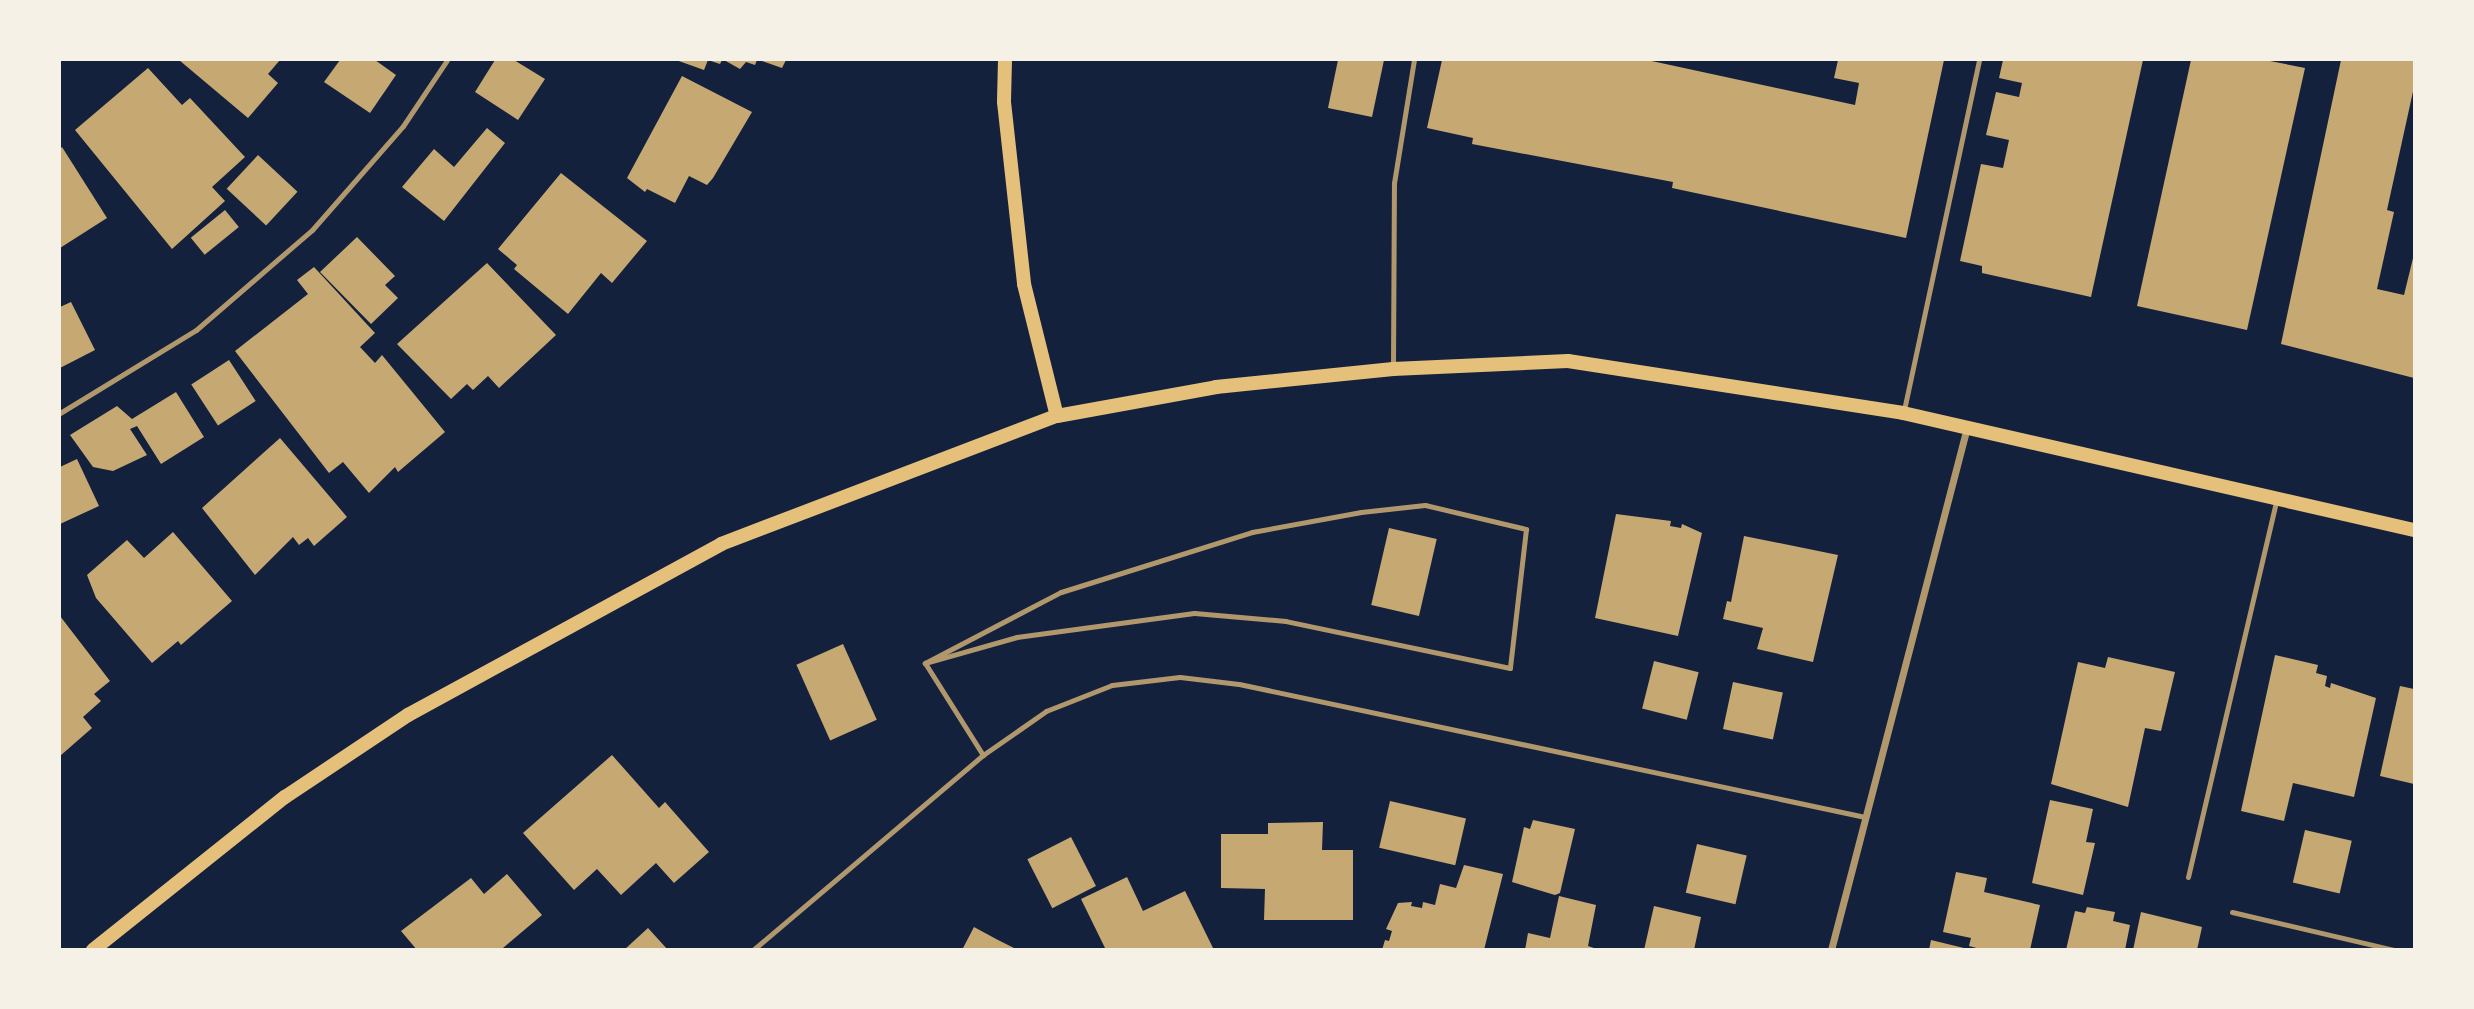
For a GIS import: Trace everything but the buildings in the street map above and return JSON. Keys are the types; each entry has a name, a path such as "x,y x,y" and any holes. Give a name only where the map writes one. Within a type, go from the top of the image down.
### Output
{"main road":[{"path":"1005,60 1004,102 1024,284 1057,416"},
{"path":"102,947 285,797 432,702 721,544 1057,416 1216,387 1393,369 1568,361 1903,413 2414,530"}],"street":[{"path":"1830,950 1967,426"}],"lane":[{"path":"60,413 196,330 312,230 403,126 447,60"},
{"path":"1393,369 1394,183 1414,60"},
{"path":"1903,413 1979,60"},
{"path":"2188,877 2277,499"},
{"path":"1425,505 1526,529 1510,668 1286,621 1194,613 1017,637 925,663 1061,592 1252,533 1361,512 1425,505"},
{"path":"925,663 983,755"},
{"path":"753,950 983,755 1046,711 1112,685 1180,677 1239,684 1865,817"},
{"path":"2232,912 2394,950"}]}
